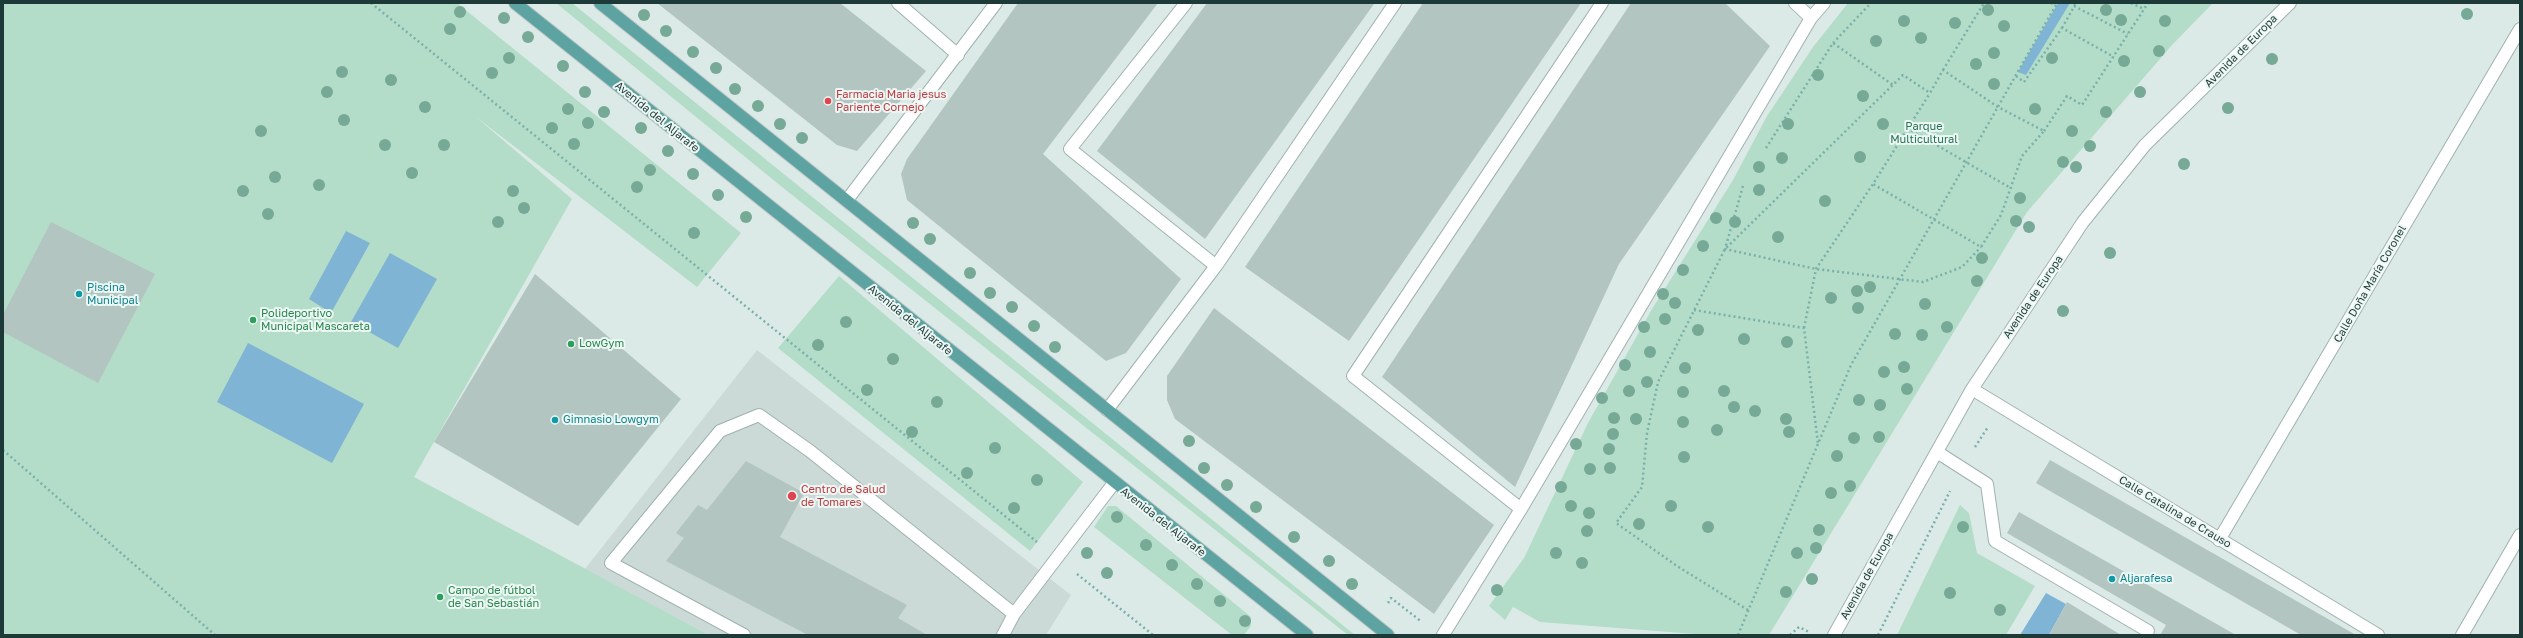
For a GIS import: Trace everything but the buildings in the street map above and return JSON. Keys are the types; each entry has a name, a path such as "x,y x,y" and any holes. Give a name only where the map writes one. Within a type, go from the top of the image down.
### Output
{"main road":[{"name":"Avenida del Aljarafe","path":"515,3 1114,483 1307,635"},
{"path":"600,3 1388,635"}],"street":[{"path":"898,3 958,55"},
{"path":"847,200 996,3"},
{"path":"1186,3 1070,149 1216,266"},
{"path":"1107,410 1216,266 1395,3"},
{"path":"1521,509 1353,376 1602,3"},
{"path":"1795,3 1811,18"},
{"path":"1443,635 1521,509 1811,18 1824,3"},
{"name":"Avenida de Europa","path":"1834,635 1972,389 2083,222 2145,145 2290,3"},
{"name":"Calle Doña María Coronel","path":"2219,540 2520,29"},
{"name":"Calle Catalina de Crauso","path":"1972,389 2378,635"},
{"path":"744,635 611,563 720,431 759,415 810,451 1014,614"},
{"path":"1937,452 1987,484 1995,541 2148,631"},
{"path":"1003,635 1014,614 1114,483"},
{"path":"2462,635 2516,550 2520,535"}],"path":[{"path":"371,3 1153,635"},
{"path":"1765,150 1834,43 1871,3"},
{"path":"1818,444 1804,328 1816,269 1873,184 1984,3"},
{"path":"1738,635 1852,366 2056,4 2050,3"},
{"path":"2131,3 2144,9"},
{"path":"1725,249 1816,269 1901,278 1922,282 1962,267 1981,247 2001,215 2009,187 2022,156 2044,131 2067,96 2082,105 2148,3"},
{"path":"2016,76 2024,82 2062,28 2075,4 2128,34"},
{"path":"2062,28 2114,57"},
{"path":"1834,43 1893,85"},
{"path":"1943,70 1998,107 2044,131"},
{"path":"1725,249 1903,75 1930,93"},
{"path":"1907,128 2009,187"},
{"path":"1744,183 1725,249 1658,382 1647,433 1642,487 1616,523 1677,566 1748,610"},
{"path":"1873,184 1981,247"},
{"path":"1694,310 1804,328"},
{"path":"1878,635 1961,467 2001,407"},
{"path":"3,450 214,635"},
{"path":"1790,635 1799,626 1816,635"}],"shaded area":[{"name":"Centro de Salud de Tomares","path":"757,350 1071,595 1046,635 709,635 585,569"}],"green space":[{"name":"Polideportivo Municipal Mascareta","path":"3,3 457,3 741,233 697,287 476,117 572,199 414,477 709,635 3,635"},
{"path":"556,3 572,3 1355,635 1348,635 787,191"},
{"name":"Parque Multicultural","path":"1848,3 2213,3 2173,44 2027,212 1769,635 1708,635 1540,622 1513,607 1505,620 1489,606 1524,558 1588,423 1652,309 1733,180 1767,116 1813,47"},
{"path":"839,276 1083,482 1030,551 778,348"},
{"path":"1960,505 1969,513 1977,553 2035,586 2006,635 1897,635"},
{"path":"1108,506 1116,506 1251,617 1251,626 1244,635 1232,635 1094,527"}],"water":[{"path":"2058,3 2070,3 2026,75 2018,72"},
{"path":"346,231 370,243 331,313 309,299"},
{"path":"390,253 437,279 398,348 351,322"},
{"path":"248,343 364,404 332,463 217,402"},
{"path":"2046,593 2066,604 2049,635 2020,635"}],"place":[{"name":"Farmacia Maria jesus Pariente Cornejo","path":"828,101"},
{"name":"Piscina Municipal","path":"79,294"},
{"name":"Polideportivo Municipal Mascareta","path":"253,320"},
{"name":"LowGym","path":"571,344"},
{"name":"Gimnasio Lowgym","path":"555,420"},
{"name":"Centro de Salud de Tomares","path":"792,496"},
{"name":"Aljarafesa","path":"2112,579"},
{"name":"Campo de fútbol de San Sebastián","path":"440,597"}]}
